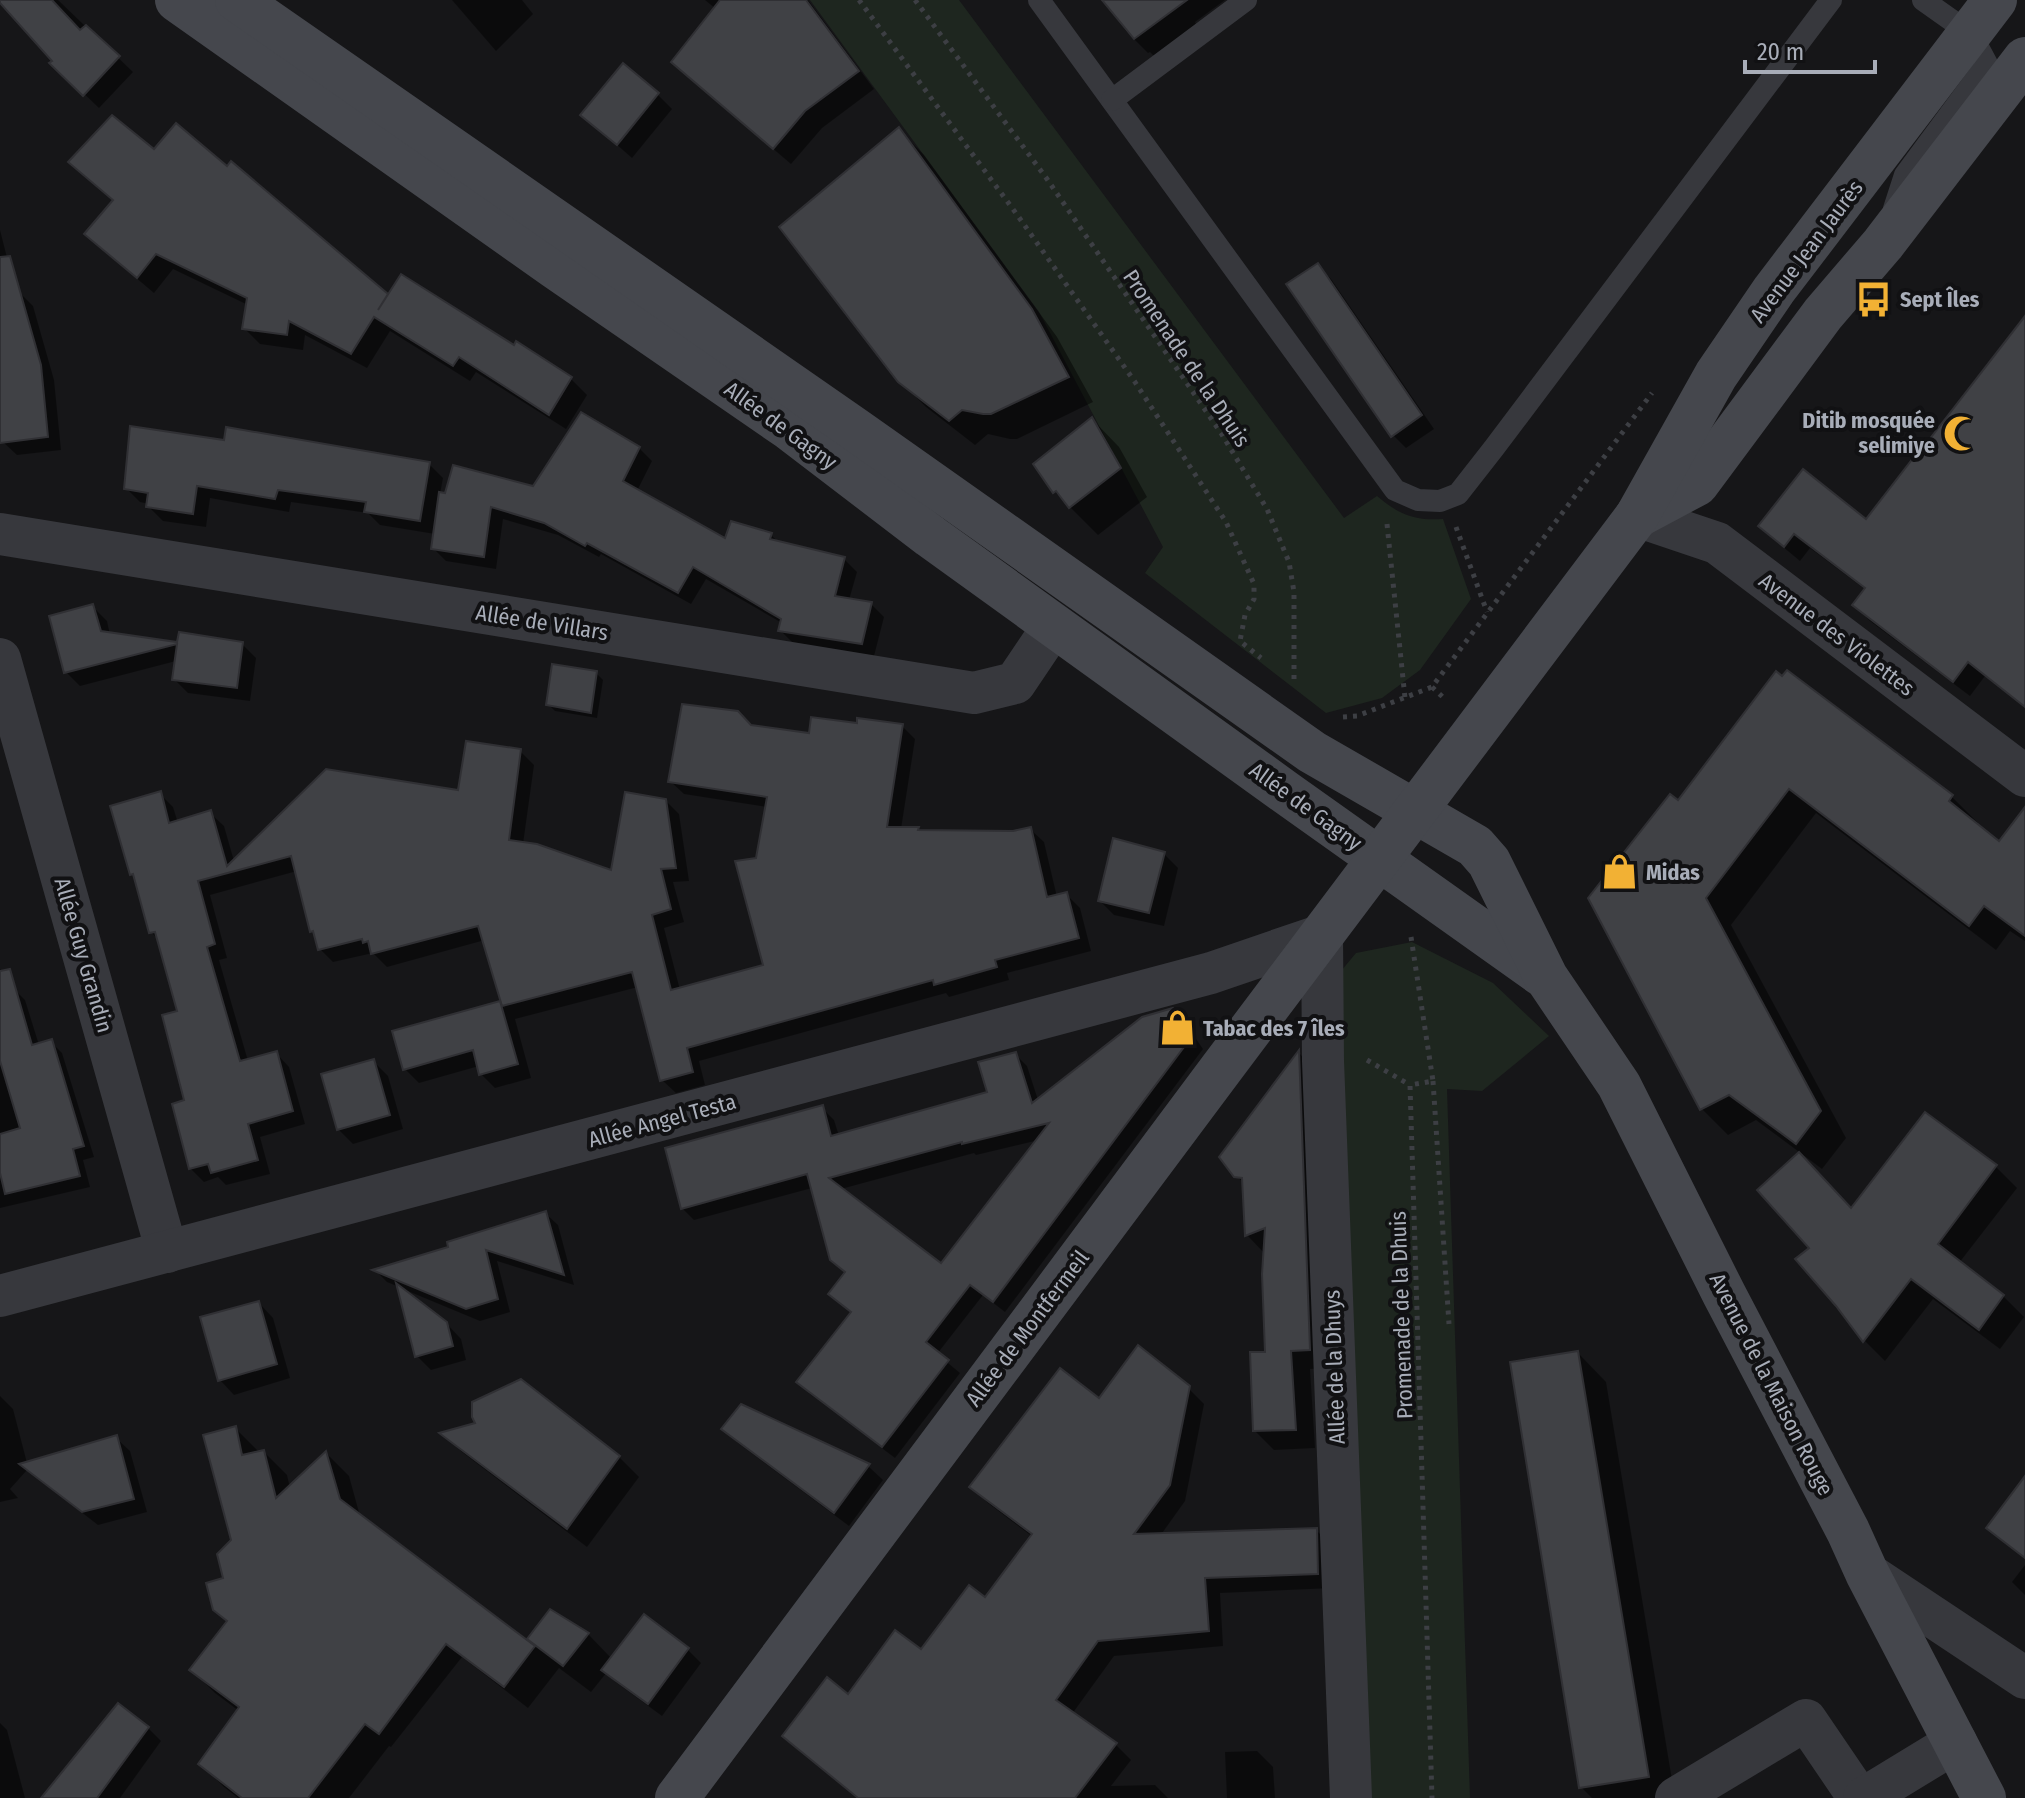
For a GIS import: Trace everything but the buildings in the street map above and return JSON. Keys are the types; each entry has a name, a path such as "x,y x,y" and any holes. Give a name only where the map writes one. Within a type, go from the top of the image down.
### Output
{"main road":[{"name":"Allée de Gagny","path":"177,0 790,429 930,536 1379,859"},
{"name":"Allée de Gagny","path":"237,0 1312,752 1414,812"},
{"name":"Avenue Jean Jaurès","path":"1379,859 1637,516 1716,375 1774,290 1983,17"},
{"name":"Avenue Jean Jaurès","path":"1637,516 1697,484 1823,314 1883,244 2025,59"},
{"name":"Avenue de la Maison Rouge","path":"1414,812 1475,846 1489,862 1546,977 1619,1085 1984,1798"},
{"name":"Avenue de la Maison Rouge","path":"1379,859 1546,977"},
{"name":"Allée de Montfermeil","path":"677,1798 1379,859"}],"street":[{"name":"Avenue des Violettes","path":"1637,516 1717,543 2025,776"},
{"name":"Allée de Villars","path":"0,534 974,693 1015,683 1054,625"},
{"name":"Allée Guy Grandin","path":"0,659 167,1252"},
{"name":"Allée Angel Testa","path":"0,1296 1211,973 1322,935"},
{"name":"Allée de la Dhuys","path":"1322,935 1323,1061 1351,1798"},
{"path":"1867,1573 2025,1678"},
{"path":"1676,1798 1806,1720 1862,1798 1956,1742"}],"lane":[{"path":"1039,0 1395,490 1418,500 1440,501 1458,494 1494,448 1824,3"},
{"path":"1112,100 1246,0"},
{"path":"1883,244 1905,175 1987,64 1983,17 1923,0"}],"path":[{"path":"859,0 1027,228 1135,382 1226,522 1254,584 1254,599 1245,615 1240,641 1272,666"},
{"name":"Promenade de la Dhuis","path":"915,0 1047,179 1221,433 1267,509 1289,562 1294,592 1293,683"},
{"path":"1312,752 1339,718 1357,716 1432,687 1656,387"},
{"path":"1395,490 1385,498 1405,698"},
{"path":"1446,499 1487,613"},
{"path":"1283,675 1305,692"},
{"path":"1432,687 1446,700"},
{"path":"1407,928 1412,942 1433,1081 1449,1324"},
{"name":"Promenade de la Dhuis","path":"1432,1798 1410,1085 1433,1081"}],"shaded area":[{"path":"810,0 959,0 1344,518 1377,496 1407,515 1443,519 1471,599 1420,670 1382,698 1326,713 1145,573 1163,547 1039,312"},
{"path":"1412,942 1493,983 1549,1036 1482,1091 1447,1089 1470,1798 1351,1798 1322,994 1356,953"}],"place":[{"name":"Sept Îles","path":"1874,299"},
{"name":"Ditib mosquée selimiye","path":"1961,433"},
{"name":"Midas","path":"1620,872"},
{"name":"Tabac des 7 îles","path":"1177,1028"}]}
